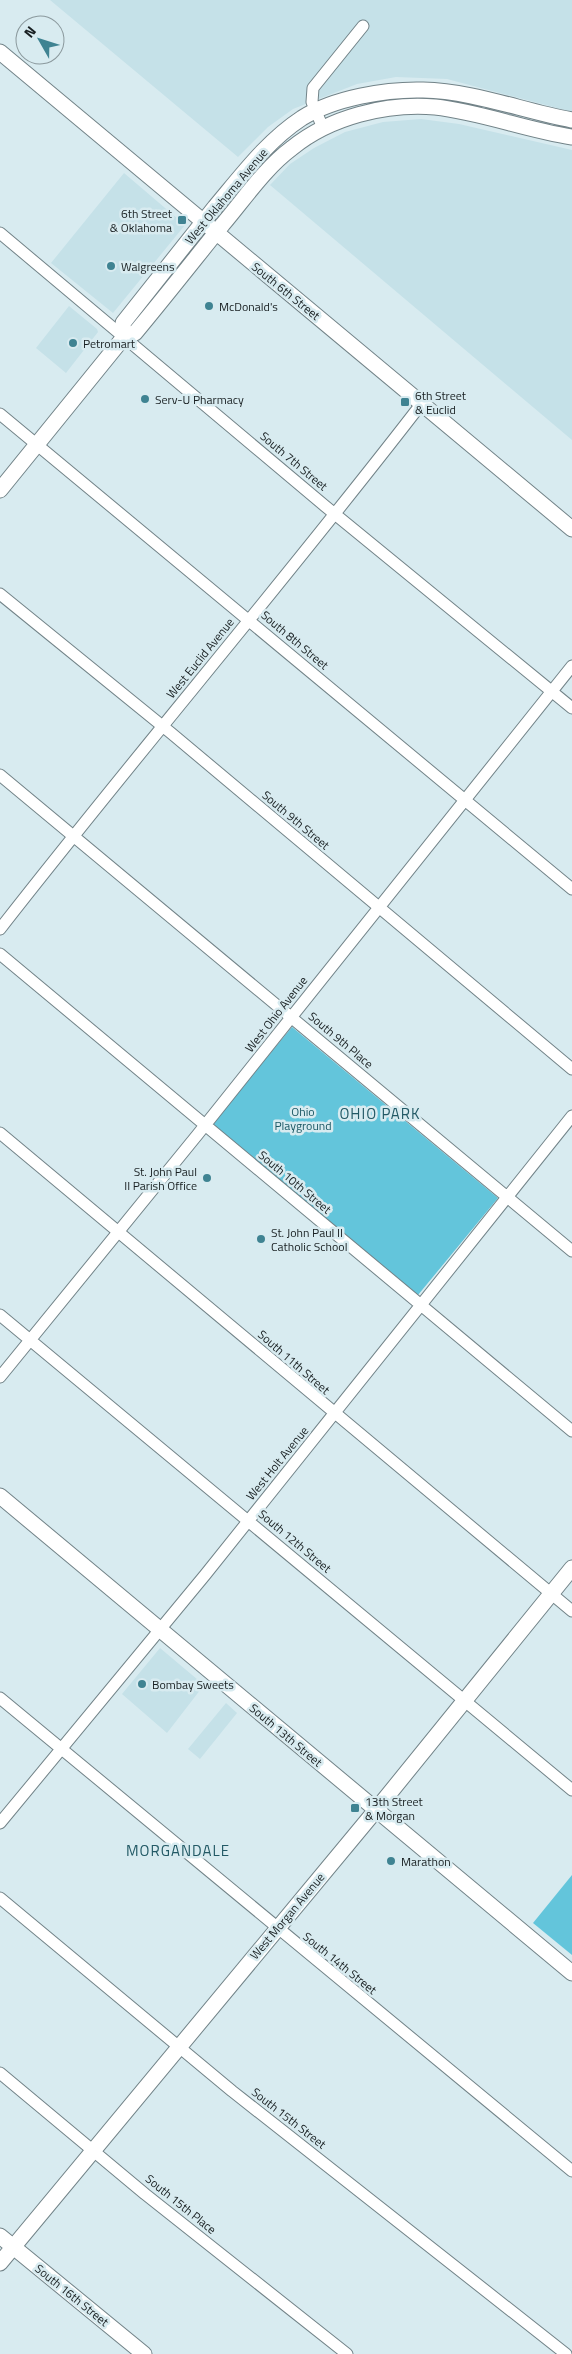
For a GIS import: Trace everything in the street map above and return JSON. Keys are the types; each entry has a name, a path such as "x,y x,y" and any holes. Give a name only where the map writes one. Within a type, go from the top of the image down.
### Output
{"street":[{"path":"323,128 312,102 314,88 364,26"},
{"name":"South 6th Street","path":"0,52 572,529"},
{"name":"West Oklahoma Avenue","path":"124,337 122,323 263,151 290,127 316,112 359,96 397,90 424,90 450,92 572,120"},
{"name":"West Oklahoma Avenue","path":"0,490 124,337 135,333 271,167 292,147 323,128 371,112 402,107 425,107 466,113 572,138"},
{"name":"South 7th Street","path":"0,233 335,514 572,708"},
{"name":"West Euclid Avenue","path":"0,929 335,514 422,403"},
{"name":"South 8th Street","path":"0,414 572,889"},
{"name":"South 9th Street","path":"0,594 163,726 572,1069"},
{"name":"West Ohio Avenue","path":"0,1377 119,1232 572,666"},
{"name":"South 9th Place","path":"0,775 572,1250"},
{"name":"South 10th Street","path":"0,954 572,1431"},
{"name":"West Holt Avenue","path":"0,1824 249,1520 572,1116"},
{"name":"South 11th Street","path":"0,1132 334,1414 572,1611"},
{"name":"South 12th Street","path":"0,1314 572,1790"},
{"name":"South 13th Street","path":"0,1496 572,1973"},
{"name":"West Morgan Avenue","path":"0,2262 376,1810 572,1568"},
{"name":"South 14th Street","path":"0,1698 572,2171"},
{"name":"South 15th Street","path":"0,1898 179,2047 566,2354"},
{"name":"South 15th Place","path":"0,2073 92,2151 347,2354"},
{"name":"South 16th Street","path":"0,2236 144,2354"}],"shaded area":[{"path":"50,0 572,0 572,112 447,79 396,77 357,84 293,109 268,127 238,157"},
{"path":"421,119 459,124 572,150 572,440 270,185 290,164 314,148 345,132 383,122"},
{"path":"124,173 185,225 113,313 51,263"},
{"path":"69,306 97,329 98,332 66,373 36,348"},
{"path":"160,1648 204,1685 167,1733 122,1694"},
{"path":"226,1703 237,1713 200,1759 188,1749"}],"green space":[{"name":"Ohio Playground","path":"292,1027 498,1198 418,1295 212,1124"},
{"path":"572,1875 572,1955 533,1923"}],"place":[{"name":"6th Street & Oklahoma","path":"182,220"},
{"name":"Walgreens","path":"111,266"},
{"name":"McDonald's","path":"209,306"},
{"name":"Petromart","path":"73,343"},
{"name":"Serv-U Pharmacy","path":"145,399"},
{"name":"6th Street & Euclid","path":"405,402"},
{"name":"St. John Paul II Parish Office","path":"207,1178"},
{"name":"St. John Paul II Catholic School","path":"261,1239"},
{"name":"Bombay Sweets","path":"142,1684"},
{"name":"13th Street & Morgan","path":"355,1808"},
{"name":"Marathon","path":"391,1861"}],"district":[{"name":"OHIO PARK","path":"380,1113"},
{"name":"MORGANDALE","path":"178,1850"}]}
